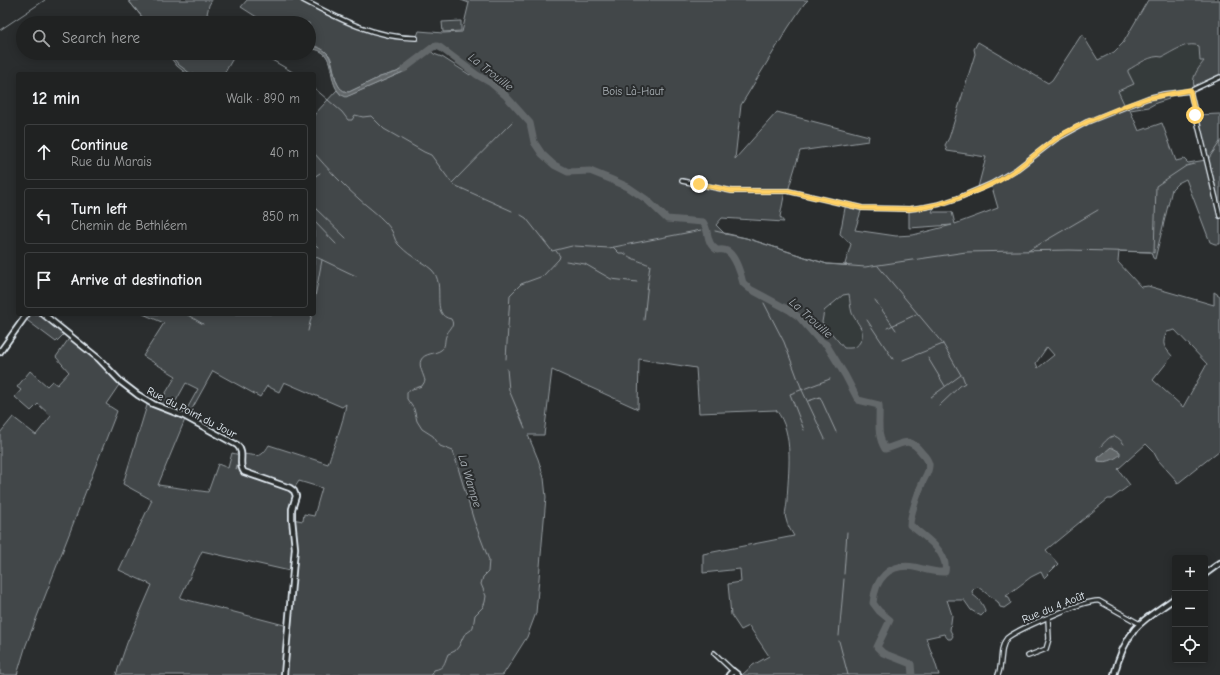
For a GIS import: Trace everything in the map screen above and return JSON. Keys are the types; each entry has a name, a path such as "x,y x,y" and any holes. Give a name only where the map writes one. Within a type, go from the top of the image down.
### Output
{"street":[{"path":"303,0 329,14 363,28 387,36 416,38"},
{"path":"682,181 732,191 788,191 862,208 909,209 925,207 958,198 1000,180 1065,133 1087,122 1148,98 1190,90 1220,77"},
{"path":"1190,90 1220,216"},
{"path":"0,352 26,316"},
{"name":"Rue du Point du Jour","path":"45,316 99,359 120,382 138,395 152,404 186,417 237,445 242,452 240,466 244,472 290,488 294,491 296,496 292,509 292,519 295,552 284,675"},
{"path":"1208,572 1220,563"},
{"name":"Rue du 4 Août","path":"998,675 1001,668 1005,640 1010,635 1084,603 1097,600 1140,624"},
{"path":"1114,675 1123,648 1135,630 1140,624 1172,600"},
{"path":"1028,656 1046,649 1049,639 1048,618"},
{"path":"714,653 738,675"},
{"path":"729,675 733,671"}],"shaded area":[{"path":"1194,44 1199,46 1200,60 1204,61 1195,89 1125,106 1118,91 1128,70 1152,58 1158,56 1162,57 1186,45"},
{"path":"316,47 323,50 330,57 337,82 344,91 349,92 380,77 397,72 411,63 412,65 403,72 346,97 337,90 326,56 316,50"},
{"path":"850,294 851,311 863,332 858,346 854,348 844,348 821,322 824,311 843,295"},
{"path":"1111,447 1120,452 1120,455 1110,461 1098,461 1098,458"}],"green space":[{"path":"128,0 212,0 207,14 209,16 141,16"},
{"name":"Bois Là-Haut","path":"247,0 299,0 327,15 380,35 394,39 416,39 419,31 443,33 462,32 469,3 461,0 808,0 788,28 741,105 735,159 777,112 869,136 868,141 800,151 788,191 785,191 780,217 784,222 722,218 716,225 725,234 746,238 827,264 847,265 845,264 851,244 840,234 846,203 862,208 855,230 896,236 913,235 952,225 909,228 909,209 935,205 932,212 952,212 955,224 998,208 991,184 977,191 986,157 947,151 945,145 949,138 975,54 974,49 978,42 1048,83 1052,80 1082,34 1098,60 1114,52 1123,43 1148,0 1220,0 1220,77 1195,89 1193,81 1194,77 1204,61 1200,61 1199,46 1189,45 1162,57 1158,56 1149,58 1128,70 1134,84 1118,91 1125,106 1167,94 1169,99 1149,107 1130,110 1139,131 1162,123 1176,161 1184,159 1188,163 1206,160 1195,115 1220,114 1220,244 1210,242 1186,179 1178,183 1172,189 1155,259 1153,258 1151,252 1119,251 1118,262 1141,287 1148,286 1214,305 1214,292 1220,296 1220,450 1177,484 1177,481 1146,444 1118,469 1130,485 1111,499 1108,499 1046,550 1058,564 1044,578 1041,572 1031,577 1006,596 1009,597 1011,603 1004,608 1000,607 998,602 978,587 975,588 972,591 973,595 984,607 985,612 981,616 971,610 964,600 947,600 952,615 950,630 953,636 951,639 948,639 944,634 926,638 939,675 742,675 753,665 769,656 749,626 741,630 731,615 728,584 741,582 740,569 703,573 703,554 794,536 785,517 789,454 786,430 782,419 776,410 699,413 696,368 639,359 638,409 552,370 544,435 528,435 544,478 546,497 536,613 527,637 503,675 116,675 127,643 152,585 119,570 152,500 123,484 148,402 158,406 176,376 143,356 164,323 148,316 316,316 316,113 337,90 341,95 350,95 408,70 407,65 397,72 380,77 349,92 344,91 337,83 329,55 325,51 316,47 316,16 255,16 241,7","holes":["438,45 472,71 470,75 442,57 434,54 427,48","849,294 852,313 862,330 862,338 857,346 853,348 844,348 822,322 824,311 843,295","1175,330 1207,364 1183,407 1153,380 1172,356 1164,345 1167,332","1047,347 1054,355 1038,368 1036,363","213,371 260,397 267,386 279,392 284,382 342,407 346,404 341,427 328,464 269,445 261,455 255,456 242,454 240,466 236,469 240,455 232,453 228,468 218,464 208,492 158,485 186,417 187,418","186,383 198,389 183,416 171,410","299,481 322,488 314,516 304,514 303,521 292,519 295,492 293,490","202,551 294,572 288,626 180,598"]},
{"path":"461,21 461,31 443,32 442,22"},
{"path":"172,60 232,60 225,72 184,72"},
{"path":"26,316 45,316 65,333 56,342 24,318"},
{"path":"70,337 99,359 121,382 106,404 117,411 26,645 17,675 0,675 0,433 13,417 36,435 51,416 38,404 31,411 15,397 21,390 17,387 30,371 47,386 52,381 57,385 69,372 56,357"}],"waterway":[{"path":"21,16 45,0"},
{"name":"La Wampe","path":"128,0 141,16"},
{"path":"0,30 16,19"},
{"name":"La Trouille","path":"404,69 433,47 437,46 441,48 477,75 491,83 505,95 530,123 534,142 542,154 554,165 568,172 590,171 628,187 647,200 667,219 703,222 713,247 717,250 726,250 733,257 743,283 750,289 799,317 819,340 826,344 858,400 879,405 879,433 885,449 905,442 913,444 924,455 929,463 929,469 916,499 910,525 928,539 939,551 943,558 945,572 905,566 891,570 880,580 874,594 873,603 879,611 890,620 877,647 883,653 911,664 912,675"},
{"name":"La Wampe","path":"175,60 188,72"},
{"path":"272,60 293,72"},
{"path":"316,90 342,112 348,120 352,120 355,115 363,117 371,116 384,129 431,155 454,185 512,211"},
{"path":"452,183 512,122"},
{"path":"1209,158 1220,142"},
{"name":"La Wampe","path":"316,155 347,188 387,224 400,246 432,270 438,283 439,306 441,312 444,316 451,319 453,324 445,338 443,349 427,355 421,360 421,368 425,381 422,386 409,390 407,393 407,399 414,409 417,421 422,429 433,436 440,446 453,451 474,521 489,560 488,572 483,577 481,584 486,596 485,602 483,607 475,615 473,627 464,635 455,651 448,654 442,666 434,670 431,675"},
{"path":"1152,252 1154,253 1156,186 1186,166 1194,164"},
{"path":"316,176 320,173"},
{"path":"316,209 346,238"},
{"path":"1028,251 1098,210"},
{"path":"521,215 526,218 552,251 572,246"},
{"path":"316,223 336,244"},
{"path":"574,246 609,248 701,230"},
{"path":"715,231 746,238 827,264 865,267 966,252 1069,250 1150,252"},
{"path":"613,247 619,253 624,253 650,265 648,280"},
{"path":"506,359 510,295 521,284 543,276 559,259 560,256 556,251"},
{"path":"316,257 356,276"},
{"path":"316,292 322,260"},
{"path":"566,261 585,264 611,279 637,282"},
{"path":"878,266 943,344 961,375 931,397"},
{"path":"644,320 648,282"},
{"path":"875,300 896,330"},
{"path":"764,303 784,342 802,390 825,439"},
{"path":"887,328 917,314"},
{"path":"189,316 203,324"},
{"path":"308,331 312,316"},
{"path":"867,320 893,359"},
{"path":"903,360 943,344"},
{"path":"928,358 945,386"},
{"path":"507,369 509,390 525,428"},
{"path":"939,406 965,383 962,375"},
{"path":"804,430 790,394 830,379"},
{"path":"808,401 820,397 836,432"},
{"path":"1101,446 1112,436 1117,437 1124,444"},
{"path":"844,574 847,532"},
{"path":"839,636 844,579"},
{"path":"839,641 848,675"}],"route":[{"path":"699,184 732,191 788,191 846,203 862,208 909,209 925,207 940,204 983,188 1010,174 1050,143 1074,128 1144,99 1190,90 1195,115"}]}
